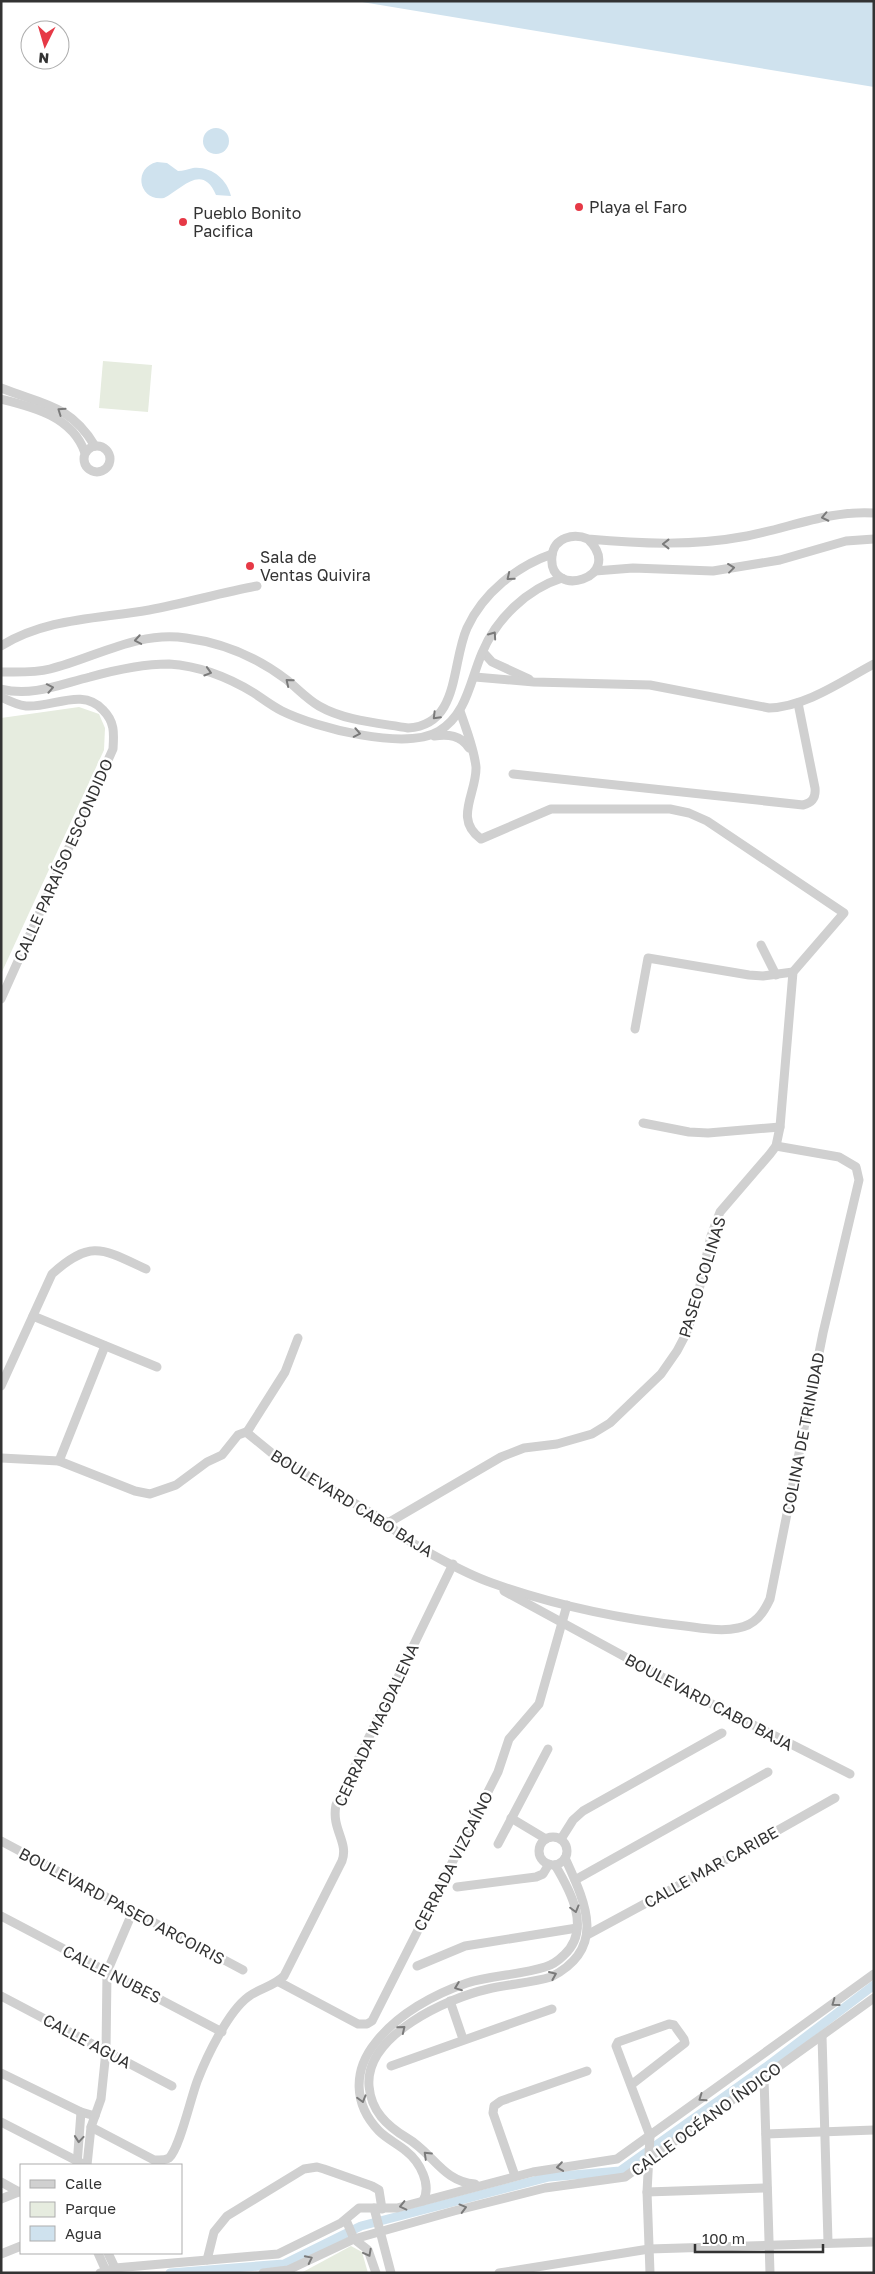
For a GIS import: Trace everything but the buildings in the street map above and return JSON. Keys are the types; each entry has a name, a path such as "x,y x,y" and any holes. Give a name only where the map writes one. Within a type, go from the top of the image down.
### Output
{"street":[{"path":"1,388 54,406 82,428 95,446"},
{"path":"1,399 35,408 52,415 78,439 85,453 84,461 88,468 96,472 104,470 109,464 110,456 103,447 95,446 85,453"},
{"path":"588,539 595,546 598,554 595,571 588,578 580,581 562,578 552,563 552,554 562,539 571,536 647,544 700,542 750,536 827,516 860,512 874,514"},
{"path":"595,571 633,568 713,571 780,560 846,541 874,539"},
{"path":"1,672 34,672 52,668 137,640 184,637 215,642 248,656 287,680 320,706 338,715 408,728 418,728 438,716 445,706 450,693 460,648 468,627 483,603 498,586 516,571 552,554"},
{"path":"428,737 441,730 460,711 475,677 483,652 490,639 516,606 540,587 562,578"},
{"path":"1,646 30,631 50,624 149,610 257,586"},
{"path":"483,652 492,662 534,682"},
{"path":"1,689 35,690 154,664 188,666 225,677 255,693 280,710 306,722 406,740 446,735 462,738 474,754"},
{"path":"475,677 534,682 650,684 769,708 779,708 798,703 874,664"},
{"name":"CALLE PARAÍSO ESCONDIDO","path":"1,697 26,706 86,699 97,703 105,711 112,721 114,732 113,749 1,999"},
{"path":"513,774 803,805 813,800 815,788 798,703"},
{"path":"460,711 474,754 475,778 467,817 470,829 481,839 551,809 670,809 689,813 707,821 844,913 793,972 776,975 741,974 648,958 635,1029"},
{"path":"761,945 776,975"},
{"name":"PASEO COLINAS","path":"388,1523 501,1457 524,1448 558,1444 592,1434 610,1423 661,1374 686,1334 711,1236 720,1212 776,1146 780,1127 793,972"},
{"path":"643,1124 708,1133 780,1127"},
{"name":"COLINA DE TRINIDAD","path":"680,1626 722,1630 737,1629 755,1622 765,1610 770,1599 822,1341 858,1185 856,1167 839,1157 776,1146"},
{"path":"1,1386 52,1274 66,1262 80,1255 98,1250 112,1253 146,1269"},
{"path":"33,1316 157,1367"},
{"path":"1,1458 59,1461 135,1491 150,1494 176,1485 207,1462 222,1455 242,1432 247,1432 285,1372 298,1338"},
{"path":"59,1461 105,1346"},
{"name":"BOULEVARD CABO BAJA","path":"247,1432 279,1459 388,1523 402,1537 491,1583 562,1624 708,1702 850,1774"},
{"name":"CERRADA MAGDALENA","path":"279,1982 284,1976 344,1856 344,1844 337,1831 334,1819 336,1805 453,1564"},
{"name":"BOULEVARD CABO BAJA","path":"491,1583 567,1605 633,1619 680,1626"},
{"name":"CERRADA VIZCAÍNO","path":"279,1982 358,2024 367,2024 372,2021 498,1772 509,1739 539,1704 567,1605"},
{"path":"561,1839 573,1820 583,1811 722,1733"},
{"path":"498,1844 548,1748"},
{"path":"575,1880 768,1772"},
{"name":"CALLE MAR CARIBE","path":"587,1935 835,1798"},
{"path":"511,1818 546,1839"},
{"path":"423,2201 427,2188 422,2172 415,2160 409,2153 381,2133 368,2116 360,2090 359,2073 361,2065 377,2040 402,2016 446,1991 484,1978 548,1966 566,1953 574,1940 577,1928 576,1910 571,1895 552,1864 544,1861 539,1849 546,1839 551,1837 561,1839 567,1848 565,1858 588,1914 587,1935 578,1955 560,1972 541,1980 487,1989 450,2001 408,2024 386,2044 370,2070 370,2091 377,2111 386,2124 411,2140 448,2176 460,2182 483,2184"},
{"name":"BOULEVARD PASEO ARCOIRIS","path":"1,1842 243,1970"},
{"path":"457,1887 536,1877 543,1874 552,1864 565,1858"},
{"path":"81,2164 101,2099 106,2051 107,1972 133,1911"},
{"name":"CALLE NUBES","path":"1,1916 222,2032"},
{"path":"417,1966 465,1946 577,1928"},
{"name":"CALLE OCÉANO ÍNDICO","path":"107,2271 278,2254 350,2230 397,2208 483,2184 557,2167 612,2161 650,2137 874,1974"},
{"path":"484,1978 487,1989"},
{"path":"91,2127 154,2160 170,2157 177,2144 198,2078 222,2032 240,2004 251,1995 279,1982"},
{"name":"CALLE AGUA","path":"1,1996 172,2086"},
{"name":"CALLE OCÉANO ÍNDICO","path":"263,2273 288,2270 350,2230 359,2208 378,2218 533,2190 621,2179 649,2157 764,2078 874,1998"},
{"path":"450,2001 463,2039"},
{"path":"391,2066 552,2009"},
{"path":"630,2085 684,2044 684,2039 674,2025 669,2024 617,2042 616,2050 650,2137 647,2192 650,2273"},
{"path":"822,2036 828,2242"},
{"path":"515,2176 493,2113 494,2106 501,2101 587,2071"},
{"path":"1,2073 81,2112 95,2116"},
{"path":"764,2078 770,2273"},
{"path":"81,2112 81,2164"},
{"path":"1,2122 81,2164"},
{"path":"766,2134 874,2130"},
{"path":"61,2164 64,2156"},
{"path":"207,2260 214,2232 227,2216 304,2169 317,2167 379,2190 378,2218 391,2273"},
{"path":"1,2182 20,2192"},
{"path":"647,2192 767,2188"},
{"path":"1,2199 20,2192"},
{"path":"350,2230 368,2250 376,2273"},
{"path":"499,2273 649,2249 874,2242"},
{"path":"1,2254 20,2246"},
{"path":"98,2254 107,2271"},
{"path":"107,2271 108,2254"}],"green space":[{"path":"103,361 152,365 148,412 99,408"},
{"path":"79,707 99,714 105,728 104,750 1,974 1,718"},
{"path":"351,2246 362,2252 368,2273 301,2273"}],"water":[{"path":"356,1 874,1 874,87"},
{"path":"216,128 225,132 229,141 225,150 216,154 207,150 203,141 207,132"},
{"path":"157,162 167,163 178,171 200,168 212,171 226,184 231,196 216,195 210,185 204,180 198,179 191,181 164,198 155,198 144,190 142,177 149,165"}],"waterway":[{"path":"170,2273 284,2264 361,2226 549,2177 620,2171 766,2067 874,1985"}],"place":[{"name":"Playa el Faro","path":"579,207"},
{"name":"Pueblo Bonito Pacifica","path":"183,222"},
{"name":"Sala de Ventas Quivira","path":"250,566"}]}
